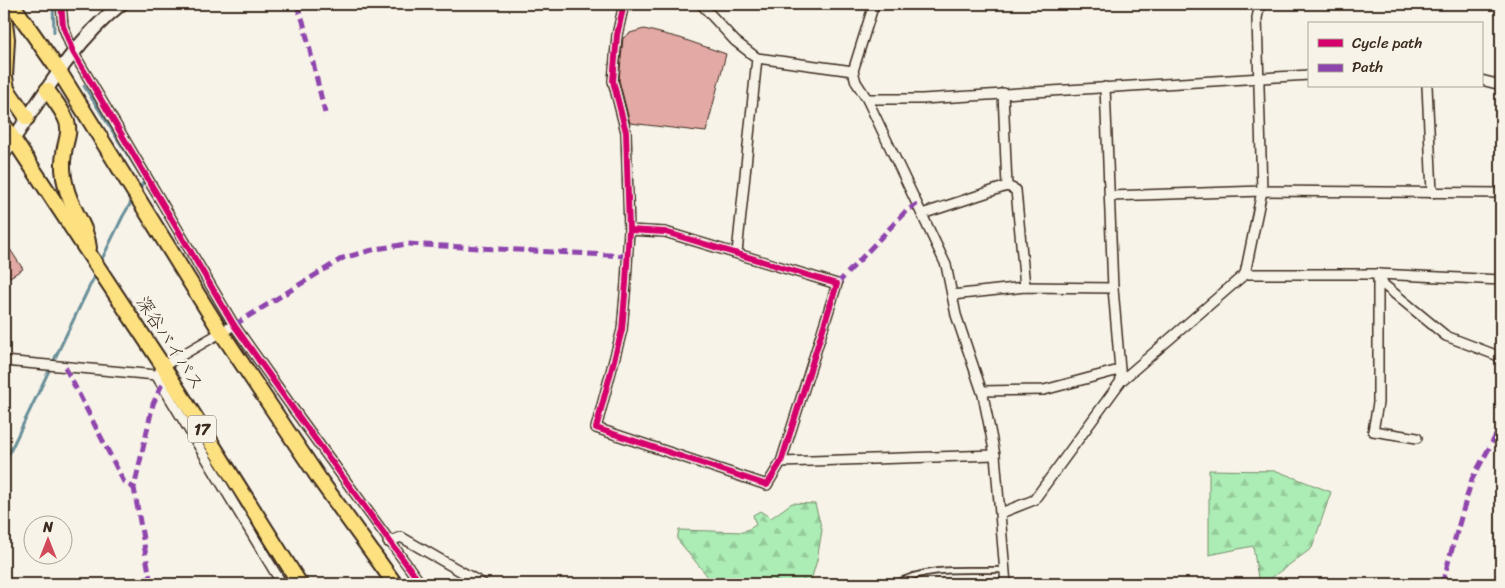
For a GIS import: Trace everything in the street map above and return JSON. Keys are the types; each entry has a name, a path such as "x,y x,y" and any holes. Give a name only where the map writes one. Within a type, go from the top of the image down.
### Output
{"highway":[{"path":"12,4 59,71 221,332 320,480 395,584"},
{"path":"4,16 8,39 5,77 7,89 27,118"},
{"path":"46,90 68,124 63,173 71,204 88,236 92,259"},
{"name":"深谷バイパス","path":"4,125 92,259 160,371 300,584"}],"main road":[{"path":"4,153 73,52 92,30 121,4"}],"street":[{"path":"61,4 63,26 73,52 234,325 388,542 421,584"},
{"path":"624,4 617,35 612,81 626,132 629,230 622,330 596,428 767,485 781,462 837,284 665,232 629,230"},
{"path":"701,4 735,41 757,58 853,72"},
{"path":"874,4 853,72 856,82 867,99 946,265 956,315 982,391 996,455 1006,584"},
{"path":"1001,513 1034,500 1121,381 1245,274 1262,191 1257,18 1260,4"},
{"path":"737,253 757,58"},
{"path":"867,99 922,98 1308,76"},
{"path":"1482,80 1501,85"},
{"path":"1105,87 1113,288 1121,381"},
{"path":"1428,88 1432,193"},
{"path":"1003,93 1007,186"},
{"path":"922,214 1007,186 1016,190 1025,287"},
{"path":"1110,196 1262,191 1501,193"},
{"path":"1245,274 1378,274 1501,280"},
{"path":"1378,274 1384,285 1446,336 1501,357"},
{"path":"1378,274 1378,403 1373,431 1417,438"},
{"path":"952,295 1025,287 1113,288"},
{"path":"4,361 160,371 234,325"},
{"path":"982,391 1044,390 1119,370"},
{"path":"160,371 282,584"},
{"path":"781,462 996,455"},
{"path":"388,542 401,537 483,584"}],"lane":[{"path":"896,584 907,578 936,571 1006,570"}],"green space":[{"path":"1209,470 1277,471 1331,492 1312,548 1263,584 1259,584 1253,546 1209,555"},
{"path":"792,503 815,504 822,530 817,560 810,584 714,584 677,539 679,530 743,532 756,525 753,515 760,511 771,518"}],"building":[{"path":"644,29 680,38 726,54 706,132 630,123 619,80 623,38 630,33"},
{"path":"4,240 23,269 10,277 4,268"}],"waterway":[{"path":"53,4 54,32"},
{"path":"84,86 144,181 138,192"},
{"path":"100,263 133,199"},
{"path":"4,464 96,273"}],"marked path":[{"path":"296,4 303,21 325,113"},
{"path":"837,284 906,211 917,204"},
{"path":"234,325 343,258 376,249 407,244 627,256"},
{"path":"65,367 124,482 134,488"},
{"path":"151,584 134,488 153,404 162,384"},
{"path":"1442,584 1472,479 1498,432 1501,433"}],"cycle path":[{"path":"61,4 63,26 73,52 234,325 421,584"},
{"path":"624,4 617,35 613,81 626,132 629,230 626,283 622,330 596,428 767,485 781,462 837,284 665,232 629,230"}]}
